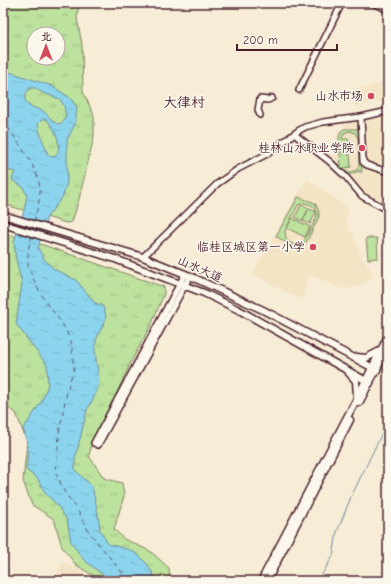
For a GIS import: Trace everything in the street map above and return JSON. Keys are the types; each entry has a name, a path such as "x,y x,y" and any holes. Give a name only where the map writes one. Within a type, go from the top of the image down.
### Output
{"main road":[{"path":"374,3 388,9"},
{"name":"山水大道","path":"3,214 143,257 187,275 263,310 375,368"},
{"name":"山水大道","path":"3,224 115,259 204,293 239,310 368,381"},
{"path":"375,368 381,350 388,336"},
{"path":"268,581 368,381 388,347"},
{"path":"354,357 366,358 381,350"},
{"path":"347,370 356,381 357,398"},
{"path":"260,581 357,398 368,381"}],"street":[{"path":"299,90 342,3"},
{"path":"260,116 258,110 260,100 268,100 272,98"},
{"path":"143,257 217,184 238,169 267,154 305,127 323,122 361,117 388,111"},
{"path":"361,117 363,162 367,165 388,172"},
{"path":"294,134 346,177 362,196 388,210"},
{"path":"182,285 94,443 98,445 182,285 187,275"}],"shaded area":[{"name":"山水市场","path":"388,82 388,99 356,107 352,92"},
{"name":"桂林山水职业学院","path":"388,115 388,208 361,193 334,163 337,132 344,128 344,124"},
{"name":"临桂区城区第一小学","path":"307,179 349,208 345,220 354,237 362,258 374,274 367,282 351,288 341,288 310,275 306,282 302,298 299,299 252,274"},
{"path":"3,232 8,234 5,260 3,259"},
{"path":"63,562 92,576 99,581 52,581"}],"green space":[{"path":"3,3 79,3 77,18 82,45 83,92 94,115 94,137 72,222 66,223 3,204"},
{"path":"344,129 359,129 362,172 359,172 359,170 350,174 345,173 341,169 339,137 341,131","holes":["350,131 355,133 358,138 359,166 356,170 350,172 344,168 351,167 350,154 343,154 343,152 350,152 349,139 342,139 344,133"]},
{"path":"298,197 315,203 319,212 319,217 307,241 302,245 293,247 276,236","holes":["304,203 314,207 317,213 304,240 295,245 286,239 285,231 298,205"]},
{"path":"301,205 316,212 310,224 303,221 308,210 302,221 295,217"},
{"path":"292,218 310,227 305,237 287,228"},
{"path":"8,234 164,287 164,294 152,323 131,362 103,423 93,438 89,456 104,478 122,483 124,496 114,529 124,539 150,551 169,568 170,581 102,581 76,565 62,547 54,519 32,505 23,481 27,442 16,413 7,407 3,402 3,285"},
{"path":"366,238 377,238 378,258 368,259"}],"water":[{"path":"3,70 52,86 72,100 77,108 75,124 67,140 67,182 63,196 47,217 38,248 44,259 54,269 76,280 95,303 101,305 104,309 106,318 96,340 95,351 99,381 97,391 87,410 75,459 75,470 92,486 100,530 108,544 136,553 150,568 155,581 111,581 84,560 71,542 67,520 57,505 46,494 37,478 26,470 28,450 23,429 42,401 48,384 47,365 16,324 22,283 16,260 14,242 27,196 23,187 12,180 15,172 3,169","holes":["31,88 35,88 43,93 60,99 64,106 66,116 62,123 57,124 43,111 28,105 25,96 27,91","43,119 46,119 57,137 59,147 56,156 52,157 48,155 41,136 38,124"]}],"waterway":[{"path":"318,581 333,556 337,532 351,497 388,421"}],"ferry route":[{"path":"3,119 26,154 39,181 40,195 34,222"},
{"path":"32,235 28,250 28,266 37,287 47,304 62,323 71,341 74,368 67,391 59,433 56,473 64,491 78,511 89,532 129,581"}],"place":[{"name":"山水市场","path":"371,96"},
{"name":"桂林山水职业学院","path":"362,148"},
{"name":"临桂区城区第一小学","path":"313,247"}],"district":[{"name":"大律村","path":"184,102"}]}
